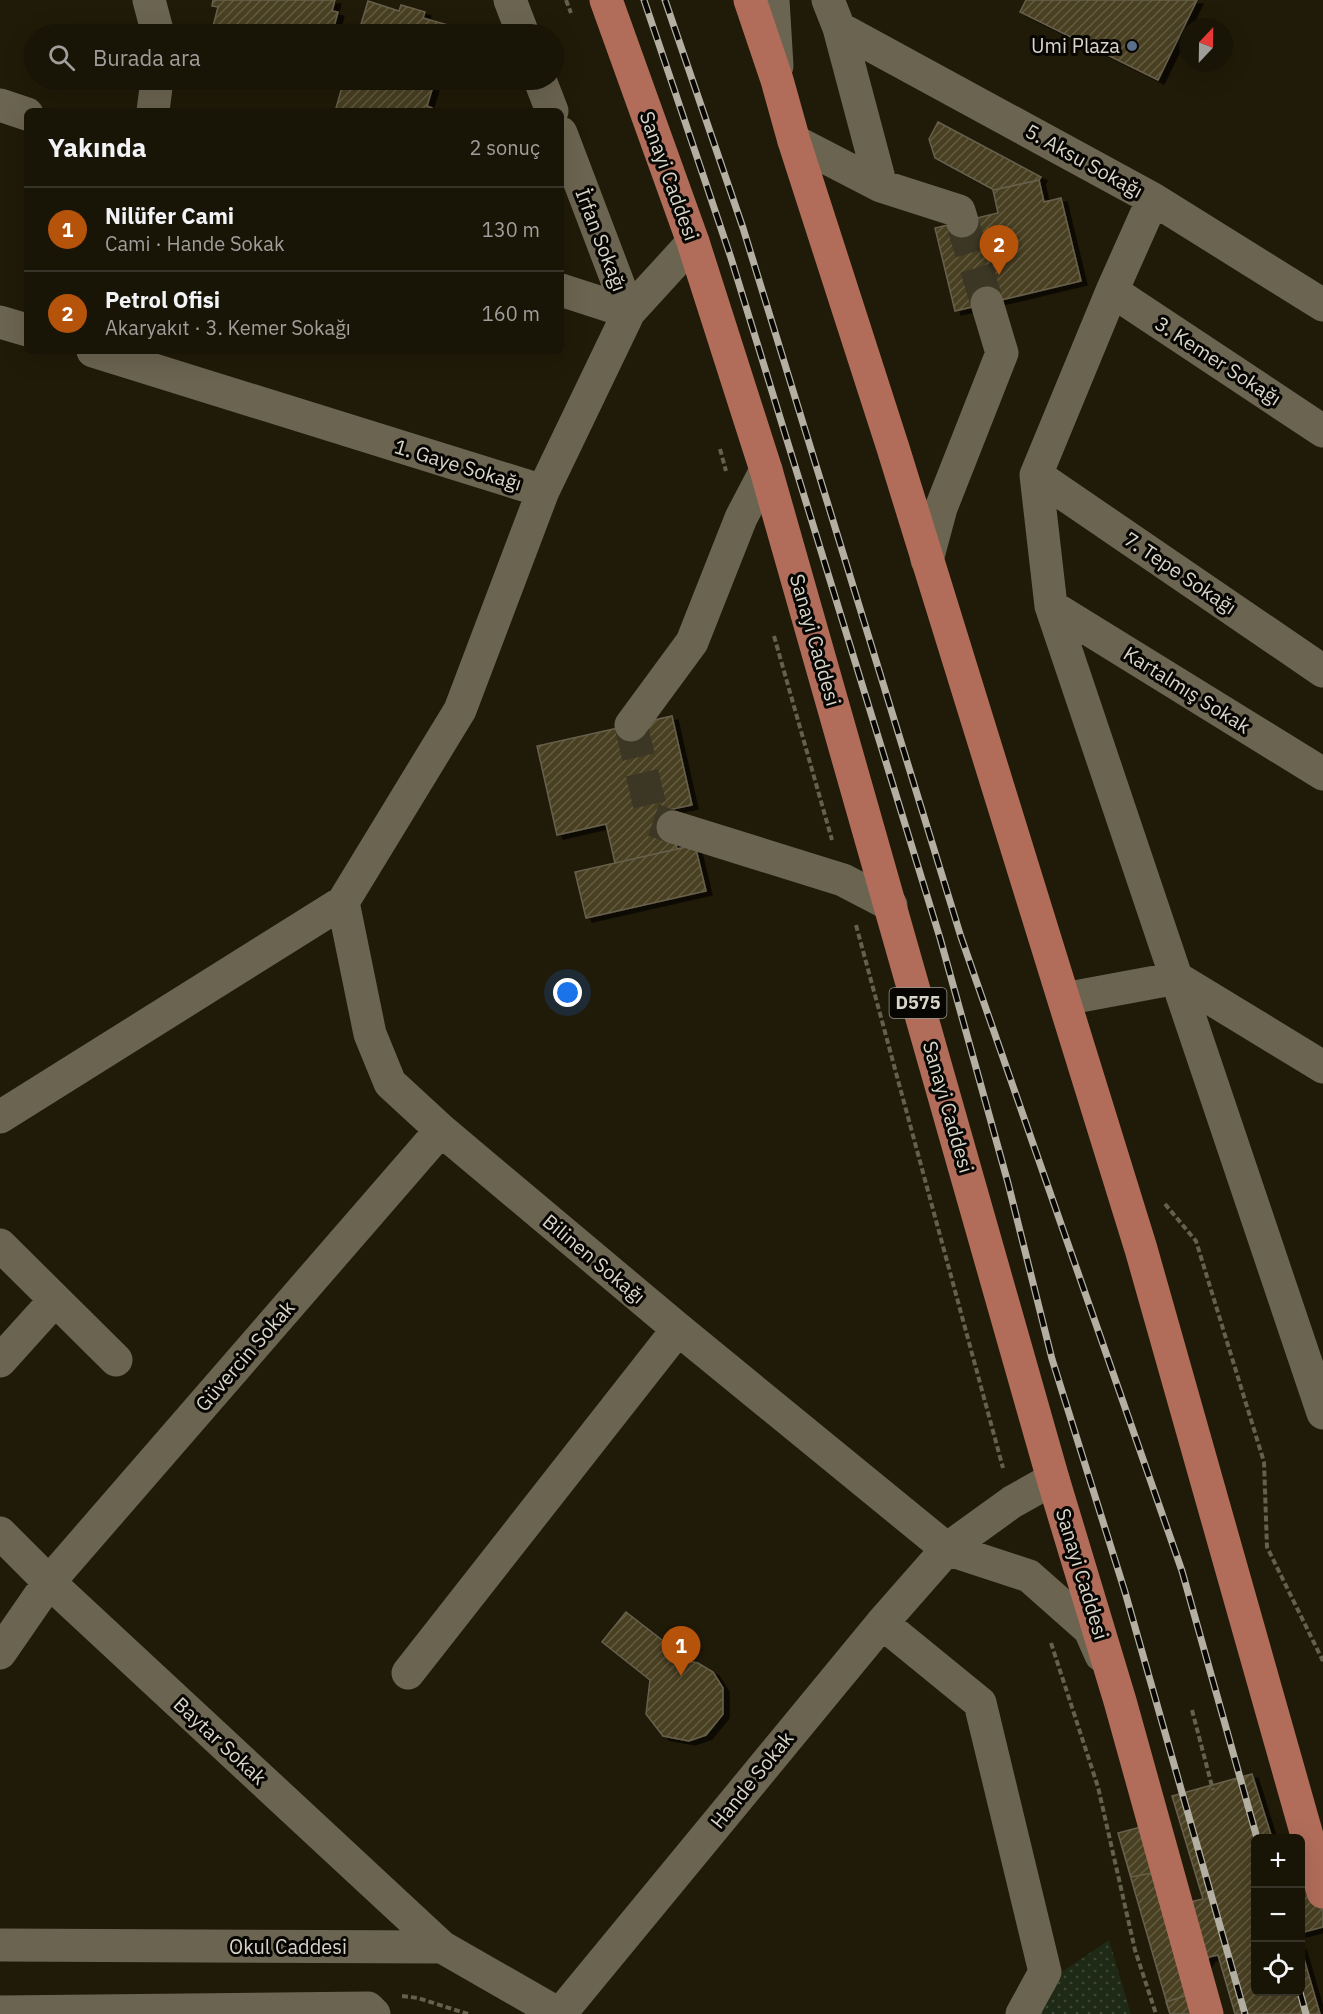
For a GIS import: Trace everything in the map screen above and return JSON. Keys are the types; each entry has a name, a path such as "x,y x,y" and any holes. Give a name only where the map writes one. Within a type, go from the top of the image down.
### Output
{"highway":[{"name":"Sanayi Caddesi","path":"606,0 693,242 766,470 1053,1479 1120,1701 1207,2014"},
{"path":"750,0 894,448 1141,1249 1323,1892"}],"street":[{"path":"149,0 155,24"},
{"path":"510,0 519,24"},
{"path":"773,0 777,80"},
{"path":"833,14 880,186"},
{"name":"5. Aksu Sokağı","path":"833,14 1153,199 1323,305"},
{"path":"153,108 156,90"},
{"path":"544,90 551,108"},
{"path":"0,105 24,113"},
{"path":"794,141 880,186 958,211 962,221"},
{"name":"İrfan Sokağı","path":"564,142 629,312"},
{"path":"1153,199 1112,291 1036,475 1052,606 1323,1413"},
{"name":"1. Gaye Sokağı","path":"103,354 543,491 629,312 693,242"},
{"path":"564,291 629,312"},
{"name":"3. Kemer Sokağı","path":"1112,291 1323,430"},
{"path":"927,560 940,508 1002,353 987,303"},
{"path":"0,322 24,329"},
{"path":"631,725 692,642 741,518 766,470"},
{"name":"7. Tepe Sokağı","path":"1036,475 1323,671"},
{"path":"0,1117 343,902 460,710 543,491"},
{"name":"Kartalmış Sokak","path":"1052,606 1323,774"},
{"path":"673,827 843,880 891,905"},
{"name":"Bilinen Sokağı","path":"343,902 370,1035 390,1083 441,1130 678,1329 947,1549"},
{"path":"1064,999 1177,978 1323,1067"},
{"name":"Güvercin Sokak","path":"0,1653 49,1582 441,1130"},
{"path":"0,1245 116,1360"},
{"path":"0,1361 55,1300"},
{"path":"408,1673 678,1329"},
{"name":"Hande Sokak","path":"559,2014 882,1623 947,1549 1012,1502 1053,1479"},
{"name":"Baytar Sokak","path":"0,1533 49,1582 442,1947"},
{"path":"947,1549 1029,1576 1090,1630 1120,1701"},
{"path":"882,1623 980,1703 1045,1972 1022,2014"},
{"name":"Okul Caddesi","path":"0,1945 442,1947 515,2004 559,2014"},
{"path":"0,2012 368,2008 374,2014"}],"path":[{"path":"566,0 574,22"},
{"path":"717,439 741,518"},
{"path":"773,631 1012,1502"},
{"path":"1051,1642 1098,1787 1135,1950 1156,2014"},
{"path":"1192,1710 1213,1790"}],"green space":[{"path":"1109,1940 1131,2014 1031,2014 1050,1980"}],"building":[{"path":"213,0 335,0 332,11 338,12 335,24 214,24 218,7 212,6"},
{"name":"Umi Plaza","path":"1026,0 1197,0 1188,18 1179,18 1179,37 1158,80 1020,12"},
{"path":"368,1 399,11 401,5 425,12 423,18 444,24 361,24"},
{"path":"341,90 432,90 427,106 432,108 336,108"},
{"path":"938,122 1041,177 1039,180 994,190 935,158 929,139"},
{"path":"1039,180 1044,202 1061,198 1081,281 955,311 935,228 998,213 993,190"},
{"path":"672,716 692,805 668,810 677,849 615,863 606,824 557,835 537,746"},
{"path":"695,845 706,891 586,918 575,872"},
{"path":"626,1612 689,1661 698,1663 713,1672 723,1688 723,1714 706,1735 689,1741 663,1736 646,1714 650,1680 602,1642"},
{"path":"1252,1774 1271,1834 1251,1834 1251,1996 1305,1996 1305,1962 1320,2014 1235,2014 1218,1955 1209,1957 1188,1995 1194,2014 1170,2014 1118,1833 1141,1827 1190,1902 1203,1899 1172,1796"},
{"path":"1141,1827 1153,1873 1131,1877 1118,1833"},
{"path":"1323,1851 1323,1927 1305,1932 1305,1888 1305,1868"},
{"path":"1188,1995 1194,2014 1170,2014 1166,2002"}],"tunnel":[{"path":"962,221 987,303"},
{"path":"631,725 653,820 673,827"}],"railway":[{"path":"644,0 731,258 940,938 1008,1183 1052,1359 1125,1592 1245,2014"},
{"path":"665,0 743,228 961,937 1182,1571 1256,1834"},
{"path":"1301,1996 1306,2014"}],"place":[{"name":"Umi Plaza","path":"1132,46"},
{"name":"Petrol Ofisi","path":"999,275"},
{"name":"Nilüfer Cami","path":"681,1676"}]}
